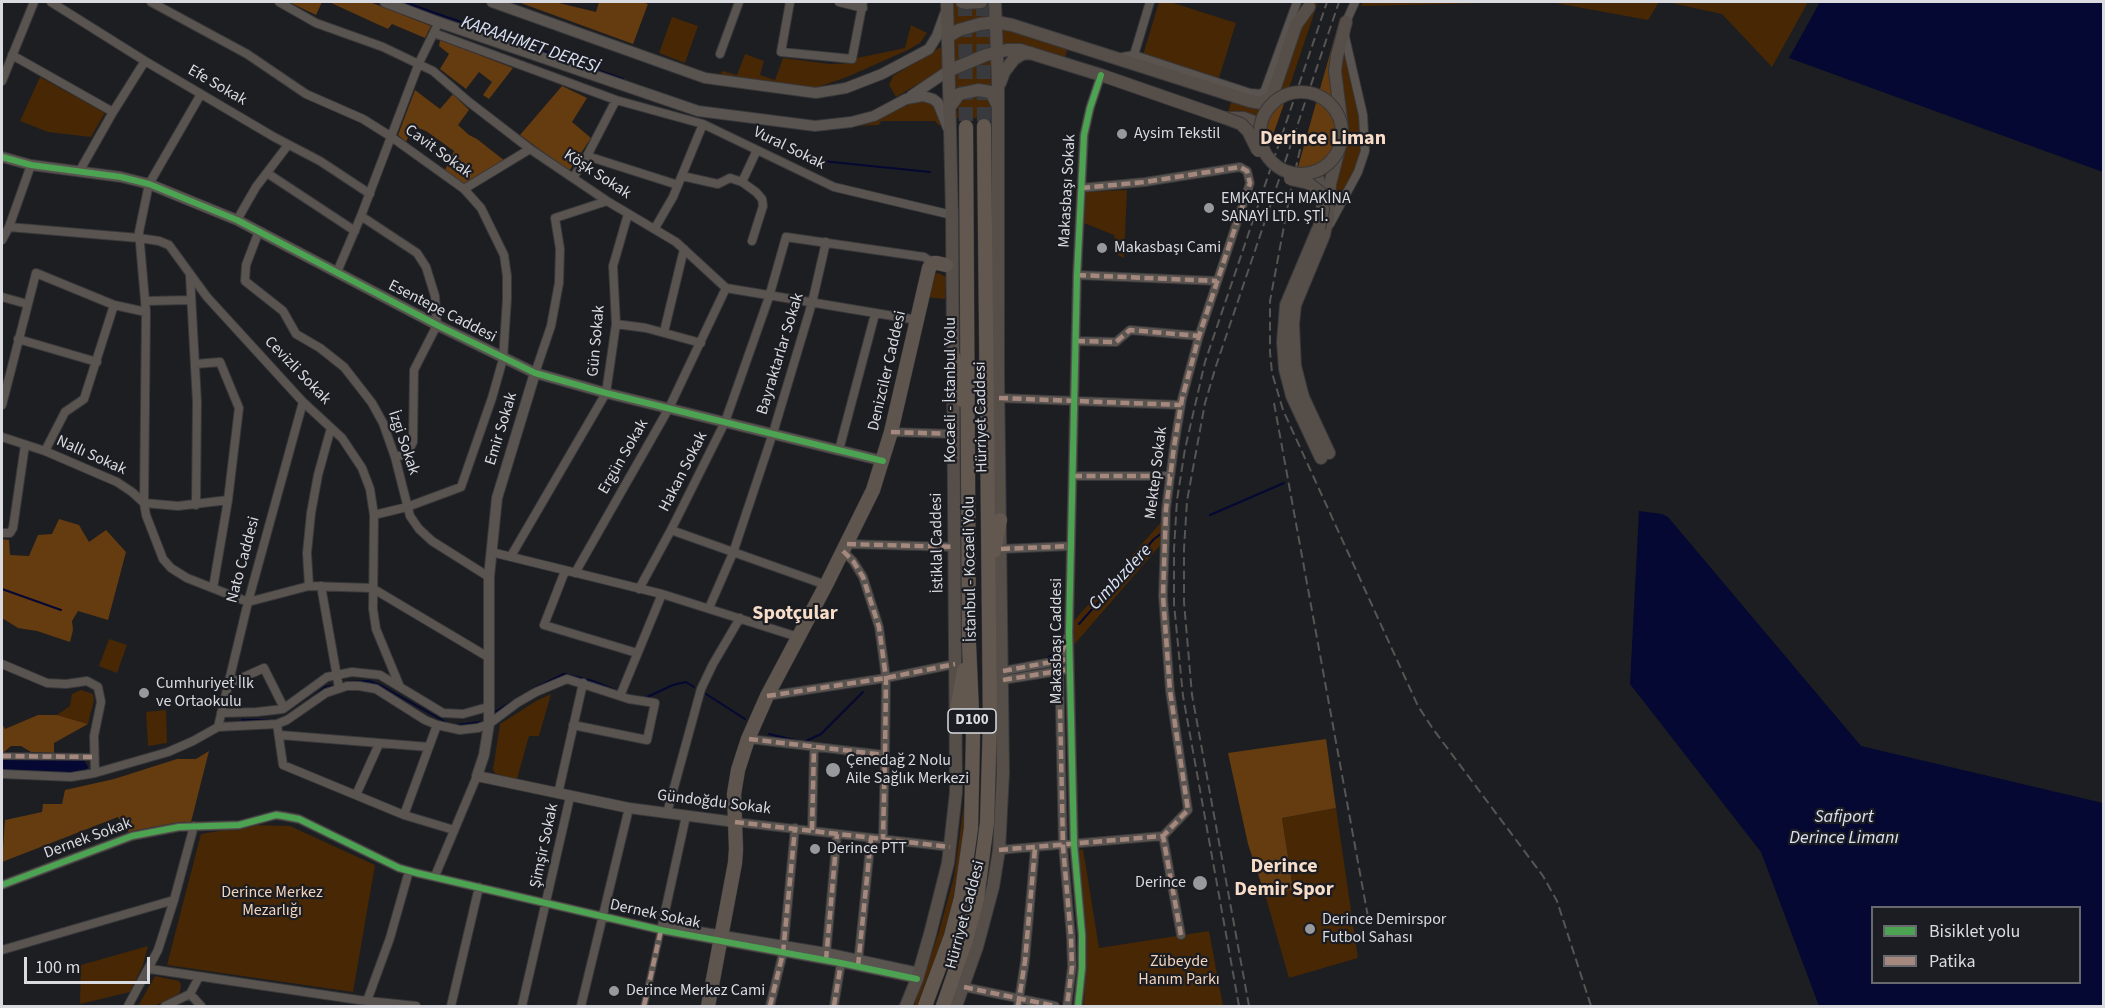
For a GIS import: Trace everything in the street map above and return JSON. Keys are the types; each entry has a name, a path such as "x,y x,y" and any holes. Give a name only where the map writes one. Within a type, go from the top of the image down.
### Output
{"highway":[{"name":"İstanbul - Kocaeli Yolu","path":"943,1006 966,940 977,899 987,823 990,722 984,126"},
{"name":"Kocaeli - İstanbul Yolu","path":"925,1006 951,936 960,898 968,857 973,786 969,644 966,127"},
{"path":"953,356 968,428"},
{"path":"988,580 1000,520"},
{"path":"956,716 969,644"}],"main road":[{"path":"962,2 981,2"},
{"path":"996,2 1008,18 1036,32 1261,103 1272,96 1296,25 1310,4"},
{"name":"Hürriyet Caddesi","path":"956,1006 984,924 993,888 999,850 1003,773 998,374 999,117 994,41 996,2"},
{"path":"1260,135 1262,120 1281,93 1310,4"},
{"name":"İstiklal Caddesi","path":"906,1006 918,976 945,873 956,792 953,356 944,268 952,215 949,109 954,68 948,54 947,5"},
{"path":"1325,455 1292,396 1283,342 1286,305 1329,217 1330,184 1341,145 1342,127 1335,71 1346,22"},
{"path":"947,37 959,30 980,24 994,41 1101,75 1241,124 1248,131 1264,161 1275,174 1308,183 1322,193"},
{"path":"948,54 959,30"},
{"path":"954,68 994,41 1036,32"},
{"path":"998,374 1005,359 1006,99 998,88 1009,64 1019,56 1031,53"},
{"path":"949,109 959,94 986,90 996,102 999,117"},
{"path":"1232,95 1247,108 1255,111 1294,93 1316,94 1334,107 1342,127"},
{"path":"1225,118 1244,118 1252,121 1257,126 1266,155 1277,167 1291,173 1307,174 1318,179 1322,193 1322,231"},
{"path":"1307,174 1325,167 1338,153"},
{"name":"Denizciler Caddesi","path":"708,1006 735,863 735,784 749,739 767,696 869,499 891,432 929,268 944,268"}],"street":[{"path":"2,81 34,2"},
{"name":"Efe Sokak","path":"51,2 201,94 288,145 321,161 370,194"},
{"name":"Cavit Sokak","path":"151,2 247,54 306,94 356,116 390,136 464,189 481,208 504,255 507,298 503,359 461,487 407,507"},
{"name":"Köşk Sokak","path":"279,2 316,23 419,63 442,78 530,149 607,201 655,228 684,249 726,288"},
{"path":"385,2 436,28 698,111 815,126 850,122 874,116 906,99 954,68"},
{"path":"492,2 705,78 816,93 846,88 882,74 947,37"},
{"path":"720,54 739,2"},
{"path":"790,2 782,52 852,59 863,5 839,2"},
{"path":"1134,55 1150,2"},
{"path":"1117,58 1134,55 1250,93 1262,94 1298,2"},
{"path":"1322,231 1358,172 1365,151 1363,115 1346,43 1346,22 1354,2"},
{"path":"929,49 937,36 947,5"},
{"path":"338,272 419,63 436,28"},
{"name":"Vural Sokak","path":"436,28 616,100 703,124 834,188 952,215"},
{"path":"12,55 113,112"},
{"path":"79,171 146,61"},
{"name":"Makasbaşı Sokak","path":"1077,275 1086,121 1101,75"},
{"path":"201,94 149,184 140,223 146,301 144,503 146,515 166,563 181,575 248,602 309,586 372,588 488,657"},
{"path":"906,99 923,96 933,99 941,108 950,131"},
{"path":"573,178 616,100"},
{"path":"655,228 674,197 703,124"},
{"path":"237,220 251,195 288,145"},
{"path":"464,189 530,149"},
{"path":"742,182 757,150"},
{"path":"587,156 678,185"},
{"name":"Esentepe Caddesi","path":"2,157 32,165 121,177 149,184 237,220 503,359 535,373 606,393 883,461"},
{"path":"2,240 32,165"},
{"name":"Mektep Sokak","path":"1081,188 1145,182 1240,167 1247,171 1250,183 1199,336 1181,405 1170,476 1166,509 1163,596 1170,691 1188,810 1163,836"},
{"path":"267,173 355,231"},
{"path":"682,176 718,184 730,178 742,182 756,192 762,200 762,213 752,241"},
{"name":"Emir Sokak","path":"477,776 484,755 489,724 489,577 497,498 551,326 559,283 560,249 555,218 607,201"},
{"name":"Gün Sokak","path":"512,556 606,393 616,324 613,266 628,213"},
{"path":"361,216 411,248 422,260 430,276 435,296 437,325 414,370 414,434 411,448 406,454 395,457"},
{"name":"Cevizli Sokak","path":"9,227 140,238 159,241 169,246 190,276 303,402 342,438 362,468 370,489 374,515 372,588 376,629 400,687"},
{"name":"İzgi Sokak","path":"259,231 246,265 245,281 283,311 296,334 320,348 344,367 372,403 395,457 407,507 414,523 424,535 489,577"},
{"name":"Hakan Sokak","path":"639,589 725,422 769,297 786,237 826,242"},
{"path":"826,242 924,257 944,268"},
{"name":"Bayraktarlar Sokak","path":"709,608 733,553 772,433 812,303 826,242"},
{"path":"664,332 684,249"},
{"path":"2,405 36,273 114,305 146,312"},
{"path":"1077,275 1217,281"},
{"name":"Makasbaşı Caddesi","path":"1077,275 1076,402 1069,632 1074,845 1082,935 1082,968 1077,1006"},
{"path":"190,276 196,364 196,505"},
{"path":"726,288 917,320"},
{"name":"Ergün Sokak","path":"575,573 669,408 726,288"},
{"path":"2,297 27,304"},
{"path":"146,301 191,300"},
{"path":"45,451 65,412 84,399 114,305"},
{"path":"839,450 875,314"},
{"path":"616,324 664,332 701,343"},
{"path":"1076,341 1116,342 1130,330 1199,336"},
{"path":"18,339 97,362"},
{"path":"196,364 220,362 239,408 228,500 213,588"},
{"path":"999,398 1181,405"},
{"name":"Nato Caddesi","path":"218,727 248,602 303,402"},
{"path":"309,586 310,513 332,428"},
{"path":"891,432 953,434"},
{"name":"Nallı Sokak","path":"2,438 45,451 125,486 144,503"},
{"path":"2,533 10,533 13,528 25,445"},
{"path":"1073,476 1170,476"},
{"path":"144,503 164,506 196,505 228,500"},
{"path":"374,515 407,507"},
{"path":"671,530 826,585"},
{"path":"1000,549 1071,546"},
{"path":"845,548 955,547"},
{"path":"845,548 857,566 871,597 879,627 886,678 883,839"},
{"path":"491,552 662,594 798,637"},
{"path":"565,571 544,625 637,653"},
{"path":"321,586 339,688"},
{"path":"620,696 662,594"},
{"path":"667,813 701,689 740,618"},
{"name":"Makasbaşı Caddesi","path":"1067,1006 1072,967 1063,846 1059,661 1069,632"},
{"path":"1003,675 1070,658"},
{"path":"2,664 47,683 66,684 87,681 98,687 101,702 94,736 95,774"},
{"path":"767,696 886,678 956,664"},
{"path":"228,684 264,668 284,708"},
{"path":"1003,675 1070,670"},
{"path":"221,713 265,712 284,708 314,685 337,674 368,672 380,675 443,713 463,714 488,707"},
{"path":"2,774 71,777 95,774 168,752 218,727 277,724 296,716 318,698 339,688 359,686 376,689 437,726 469,730 489,724 517,703 561,681 572,680 620,696 655,703 647,740 573,725"},
{"path":"558,794 583,683"},
{"path":"277,724 283,765 404,815 454,830"},
{"path":"404,815 437,726"},
{"path":"280,735 429,747"},
{"path":"749,739 885,755"},
{"path":"356,795 379,744"},
{"path":"812,831 814,748"},
{"path":"2,756 94,757"},
{"path":"436,874 477,776"},
{"name":"Gündoğdu Sokak","path":"477,776 558,794 686,816 950,847"},
{"name":"Şimşir Sokak","path":"522,1006 570,796"},
{"path":"581,1006 629,807"},
{"name":"Dernek Sokak","path":"2,885 132,836 194,826 225,826 276,815 291,817 409,871 436,874 479,887 547,901"},
{"path":"644,1006 686,816"},
{"path":"128,1006 150,969 162,941 194,826"},
{"path":"770,1006 783,949 795,828"},
{"path":"826,956 837,834"},
{"path":"999,850 1163,836 1181,935"},
{"path":"858,962 871,838"},
{"path":"1019,1003 1035,848"},
{"name":"Dernek Sokak","path":"390,863 661,928 826,956 918,976"},
{"path":"362,1003 390,938 409,871"},
{"path":"451,1006 479,887"},
{"path":"2,950 174,900"},
{"name":"Dernek Sokak","path":"826,956 841,963 858,962"},
{"path":"834,1006 841,963"},
{"path":"150,969 199,977 247,980 362,1003 416,1006"},
{"path":"165,1006 190,993 199,977"},
{"path":"964,987 1019,1003 1056,1006"},
{"path":"190,993 201,1006"}],"green space":[{"path":"951,2 985,5 992,2 993,20 950,32"},
{"path":"1159,2 1170,2 1236,23 1219,78 1143,55"},
{"path":"1314,2 1318,2 1287,94 1282,97 1261,127 1226,118 1233,96 1261,103 1296,28"},
{"path":"1363,2 1527,2 1361,6"},
{"path":"1550,2 1659,2 1648,20"},
{"path":"1667,2 1808,2 1772,67 1722,14"},
{"path":"672,17 698,26 685,63 659,53"},
{"path":"1346,22 1363,115 1365,151 1324,235 1312,219 1318,207 1319,195 1294,182 1336,87"},
{"path":"911,25 927,33 920,43 847,77 815,88 720,75 722,71 737,75 745,54 764,61 760,75 775,80 783,58 830,64 855,63 857,58 905,48"},
{"path":"998,27 1068,47 1065,58 998,49"},
{"path":"985,28 990,31 993,45 989,51 953,61 951,46 957,37"},
{"path":"944,45 945,68 896,97 889,85 893,76"},
{"path":"994,57 996,94 952,97 951,72"},
{"path":"40,77 105,113 91,137 48,132 20,121"},
{"path":"974,95 987,97 993,104 993,118 957,118 960,100"},
{"path":"919,99 934,103 944,125 938,125 935,121 881,121 879,125 849,126"},
{"path":"1127,190 1124,258 1118,255 1114,235 1084,223 1086,192"},
{"path":"938,273 946,277 945,299 926,297 934,274"},
{"path":"1165,518 1163,542 1072,647 1072,623"},
{"path":"109,639 127,645 117,673 99,666"},
{"path":"81,690 93,694 94,700 88,724 57,715 70,706 72,694"},
{"path":"551,694 539,736 529,736 517,779 496,774 493,770 500,724"},
{"path":"166,710 167,743 148,746 146,712"},
{"path":"967,782 965,833 952,905 943,937 917,1006 914,1006 939,932 954,877"},
{"path":"1336,808 1358,958 1289,978 1266,898 1293,888 1282,818"},
{"name":"Derince Merkez Mezarlığı","path":"254,825 290,826 375,865 353,992 167,965 201,834"},
{"name":"Zübeyde Hanım Parkı","path":"1083,849 1099,948 1209,931 1223,1006 1084,1006 1087,936 1078,856 1080,850"},
{"path":"148,946 143,965 130,992 80,1004 81,965"},
{"path":"155,976 179,981 180,992 176,997 154,1006 138,1006"}],"shaded area":[{"path":"289,2 322,2 316,15"},
{"path":"329,2 370,2 431,26 425,38 392,24 388,29"},
{"path":"518,2 555,2 596,12 599,2 648,4 633,44"},
{"path":"1340,18 1346,22 1337,56 1342,127 1341,145 1332,161 1325,167 1307,174 1296,174"},
{"path":"440,40 513,68 489,99 483,95 492,82 479,72 466,89 440,69 449,54 439,46"},
{"path":"562,86 587,98 572,122 591,138 569,171 520,135"},
{"path":"415,90 440,109 453,94 469,110 458,125 505,161 464,185 445,170 454,151 426,131 413,126 406,142 398,135"},
{"path":"1287,94 1266,155 1260,135 1262,120 1270,107"},
{"path":"59,519 79,525 89,542 106,530 126,552 108,620 78,611 72,621 73,630 70,642 37,631 18,628 2,618 2,539 9,540 10,555 29,556 38,535 52,534"},
{"path":"38,715 57,715 88,724 54,743 54,753 31,752 21,746 11,746 2,752 2,724 5,729"},
{"path":"1326,739 1336,808 1282,818 1293,889 1266,898 1248,844 1228,753"},
{"path":"209,751 191,822 129,833 118,817 2,862 5,820 42,812 43,804 62,804 65,790 114,779 177,759 196,759"}],"water":[{"path":"1820,2 2103,2 2103,172 1789,58"},
{"name":"Safiport Derince Limanı","path":"1639,511 1668,517 1861,746 2103,803 2103,1006 1819,1006 1761,852 1630,684"},
{"path":"2,756 82,757 88,767 85,776 2,774"}],"waterway":[{"name":"KARAAHMET DERESİ","path":"404,2 623,79"},
{"name":"KARAAHMET DERESİ","path":"802,159 930,172"},
{"name":"Cımbızdere","path":"1210,515 1284,483"},
{"name":"Cımbızdere","path":"1079,624 1154,539 1162,533"},
{"path":"2,589 61,610"},
{"name":"Cımbızdere","path":"1046,659 1057,651"},
{"name":"Cımbızdere","path":"533,689 564,674 593,681 615,690"},
{"name":"Cımbızdere","path":"349,682 369,681 380,685 449,724"},
{"name":"Cımbızdere","path":"645,698 673,685 686,682 694,687"},
{"name":"Cımbızdere","path":"315,696 325,687 332,686"},
{"name":"Cımbızdere","path":"804,742 821,734 863,692"},
{"name":"Cımbızdere","path":"706,694 745,719"},
{"name":"Cımbızdere","path":"495,712 513,701"},
{"name":"Cımbızdere","path":"242,720 269,720"},
{"name":"Cımbızdere","path":"457,725 481,722"},
{"name":"Cımbızdere","path":"769,734 799,741"}],"tunnel":[{"path":"965,2 966,127"},
{"path":"983,2 984,126"}],"railway":[{"path":"1239,1006 1183,696 1174,604 1177,500 1185,449 1205,362 1327,2"},
{"path":"1249,1006 1192,695 1184,602 1187,501 1205,403 1216,366 1339,2"},
{"path":"1303,136 1270,301 1272,373 1283,410 1418,706 1543,876 1557,901 1591,1006"},
{"path":"1274,403 1368,917"}],"marked path":[{"path":"1081,188 1145,182 1240,167 1247,171 1250,183 1199,336 1182,399 1174,447 1166,509 1163,596 1170,691 1188,810 1163,836"},
{"path":"1077,275 1217,281"},
{"path":"1076,341 1116,342 1130,330 1199,336"},
{"path":"999,398 1181,405"},
{"path":"891,432 953,434"},
{"path":"1073,476 1170,476"},
{"path":"847,544 955,547"},
{"path":"1001,549 1071,546"},
{"path":"843,551 853,561 863,577 879,627 886,678 885,755"},
{"path":"1065,643 1059,661 1063,846 1072,967 1067,1006"},
{"path":"1003,671 1067,659"},
{"path":"767,696 886,678 955,664"},
{"path":"1003,680 1065,670"},
{"path":"749,739 885,755 883,839"},
{"path":"812,830 814,748"},
{"path":"2,756 94,757"},
{"path":"735,822 950,847"},
{"path":"770,1006 783,953 795,828"},
{"path":"826,960 837,834"},
{"path":"999,850 1163,836 1181,935"},
{"path":"858,966 871,838"},
{"path":"1018,1006 1025,961 1035,848"},
{"path":"644,1006 661,930"},
{"path":"834,1006 841,963"},
{"path":"964,987 1055,1006"}],"cycle path":[{"path":"1078,1006 1082,968 1082,935 1074,845 1069,632 1077,275 1084,135 1101,75"},
{"path":"2,157 31,165 121,177 149,184 237,220 437,325 535,373 606,393 883,461"},
{"path":"2,885 132,836 179,827 239,825 276,815 299,819 399,868 417,873 661,930 917,979"}],"place":[{"name":"Aysim Tekstil","path":"1122,134"},
{"name":"EMKATECH MAKİNA SANAYİ LTD. ŞTİ.","path":"1209,208"},
{"name":"Makasbaşı Cami","path":"1102,248"},
{"name":"Cumhuriyet İlk ve Ortaokulu","path":"144,693"},
{"name":"Çenedağ 2 Nolu Aile Sağlık Merkezi","path":"833,770"},
{"name":"Derince PTT","path":"815,849"},
{"name":"Derince","path":"1200,883"},
{"name":"Derince Demirspor Futbol Sahası","path":"1310,929"},
{"name":"Derince Merkez Cami","path":"614,991"}],"district":[{"name":"Derince Liman","path":"1323,140"},
{"name":"Spotçular","path":"795,615"},
{"name":"Derince Demir Spor","path":"1284,880"}]}
